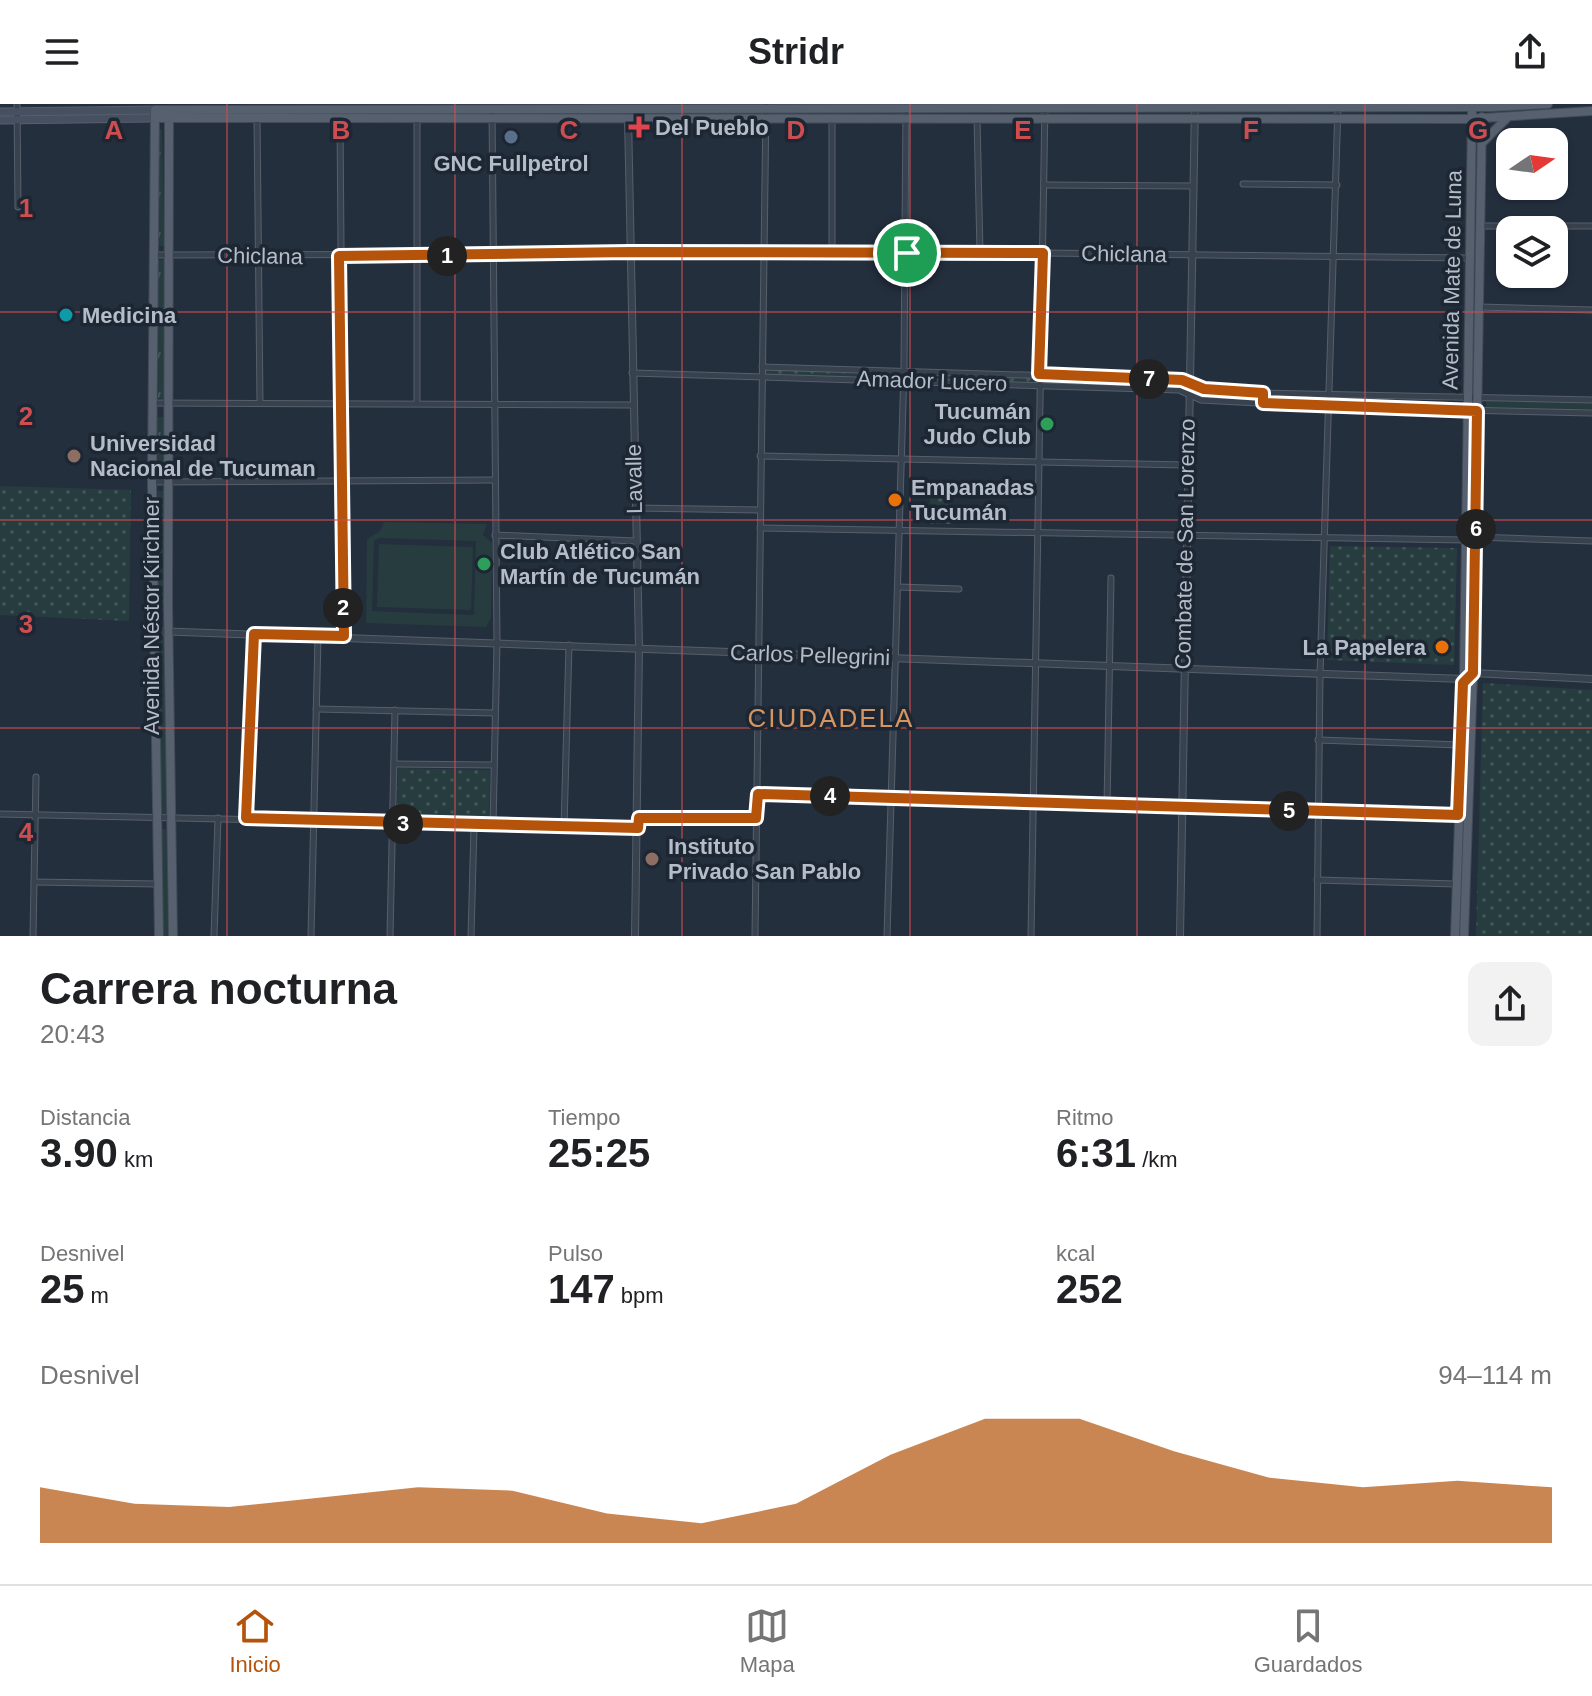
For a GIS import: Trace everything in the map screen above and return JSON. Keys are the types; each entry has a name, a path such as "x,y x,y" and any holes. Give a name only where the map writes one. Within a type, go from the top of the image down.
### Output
{"main road":[{"path":"1442,107 1455,104"},
{"path":"1496,104 1507,107"},
{"path":"0,112 155,111 251,106 417,117 658,106 766,110 1195,110 1338,105 1507,107 1548,104"},
{"name":"Avenida Mate de Luna","path":"1464,936 1473,673 1471,258 1478,106"},
{"path":"0,120 18,112 80,107 155,111"},
{"path":"169,110 257,117 428,107 492,113"},
{"name":"Avenida Néstor Kirchner","path":"169,110 169,631 173,936"},
{"path":"551,110 628,117 766,110 832,117 906,110 977,117 1045,110"},
{"path":"1195,110 1338,118 1477,119 1592,111"},
{"name":"Avenida Néstor Kirchner","path":"155,111 152,482 159,936"},
{"path":"1448,118 1462,123 1476,143 1506,118"},
{"name":"Avenida Mate de Luna","path":"1473,398 1481,226 1476,143"},
{"name":"Avenida Mate de Luna","path":"1455,936 1471,539"}],"street":[{"path":"1317,936 1318,740 1338,105"},
{"path":"340,110 344,636"},
{"path":"755,936 766,110"},
{"path":"887,936 907,253 906,110"},
{"path":"1031,936 1045,110"},
{"name":"Combate de San Lorenzo","path":"1180,936 1186,465 1195,110"},
{"path":"18,112 18,207"},
{"path":"492,113 497,643 493,826"},
{"path":"257,117 260,403"},
{"path":"417,117 417,402"},
{"name":"Lavalle","path":"628,117 639,647 635,936"},
{"path":"832,117 832,254"},
{"path":"977,117 980,253"},
{"path":"1243,184 1337,185"},
{"path":"1045,185 1193,186"},
{"path":"1481,226 1592,226"},
{"name":"Chiclana","path":"154,255 415,256 630,252 1471,258"},
{"path":"1479,307 1592,310"},
{"name":"Amador Lucero","path":"762,367 904,369 1188,381 1204,389 1263,393 1592,400"},
{"name":"Amador Lucero","path":"631,373 1038,384 1188,393 1201,400 1330,407 1592,413"},
{"path":"1263,393 1263,403"},
{"path":"1399,409 1400,396"},
{"path":"1543,399 1543,412"},
{"path":"153,403 632,405"},
{"path":"760,456 901,456 1186,465"},
{"path":"152,482 494,480"},
{"path":"635,508 760,510"},
{"path":"760,528 900,533 1592,541"},
{"path":"495,535 635,541"},
{"path":"1107,807 1111,578"},
{"path":"898,587 959,589"},
{"name":"Carlos Pellegrini","path":"155,631 1464,679"},
{"path":"246,818 254,634"},
{"path":"311,936 318,635"},
{"path":"564,827 569,644"},
{"path":"1464,679 1473,673 1592,679"},
{"path":"316,709 495,713"},
{"path":"390,936 395,710"},
{"path":"1318,740 1461,745"},
{"path":"394,764 494,765"},
{"path":"33,936 36,777"},
{"path":"758,794 1107,807 1458,815"},
{"path":"0,814 638,828"},
{"path":"214,936 218,818"},
{"path":"639,818 756,818"},
{"path":"471,936 474,826"},
{"path":"1317,880 1456,884"},
{"path":"34,882 158,884"}],"green space":[{"path":"162,129 164,246 158,246 157,130"},
{"path":"158,260 165,260 165,399 158,398"},
{"path":"765,370 901,372 901,378 765,374"},
{"path":"907,372 1037,377 1036,382 906,378"},
{"path":"1043,377 1185,383 1185,389 1042,382"},
{"path":"1486,401 1592,403 1592,409 1486,408"},
{"path":"157,417 165,417 164,474 157,474"},
{"path":"0,486 131,490 129,621 0,615"},
{"path":"157,491 165,491 165,609 158,610"},
{"path":"930,493 951,493 952,524 930,524"},
{"name":"Club Atlético San Martín de Tucumán","path":"384,522 487,524 483,535 492,543 491,617 486,627 366,623 367,539 380,531","holes":["379,538 476,541 474,615 372,611 374,541"]},
{"path":"379,544 473,547 471,610 377,607"},
{"path":"1330,546 1457,548 1454,665 1327,660"},
{"path":"164,635 168,814 159,814 159,636"},
{"path":"1483,683 1592,690 1592,936 1476,936"},
{"path":"398,768 490,770 489,820 397,817"},
{"path":"159,829 166,829 168,936 161,936"}],"place":[{"name":"Del Pueblo","path":"639,127"},
{"name":"GNC Fullpetrol","path":"511,137"},
{"name":"Medicina","path":"66,315"},
{"name":"Tucumán Judo Club","path":"1047,424"},
{"name":"Universidad Nacional de Tucuman","path":"74,456"},
{"name":"Empanadas Tucumán","path":"895,500"},
{"name":"Club Atlético San Martín de Tucumán","path":"484,564"},
{"name":"La Papelera","path":"1442,647"},
{"name":"Instituto Privado San Pablo","path":"652,859"}],"district":[{"name":"CIUDADELA","path":"831,718"}],"route":[{"path":"630,252 765,255 907,253 1043,253 1039,374 1182,380 1204,389 1263,393 1263,403 1477,411 1473,673 1463,683 1458,815 1107,807 758,794 756,818 639,818 638,828 246,818 254,634 344,636 339,256 630,252"}]}
